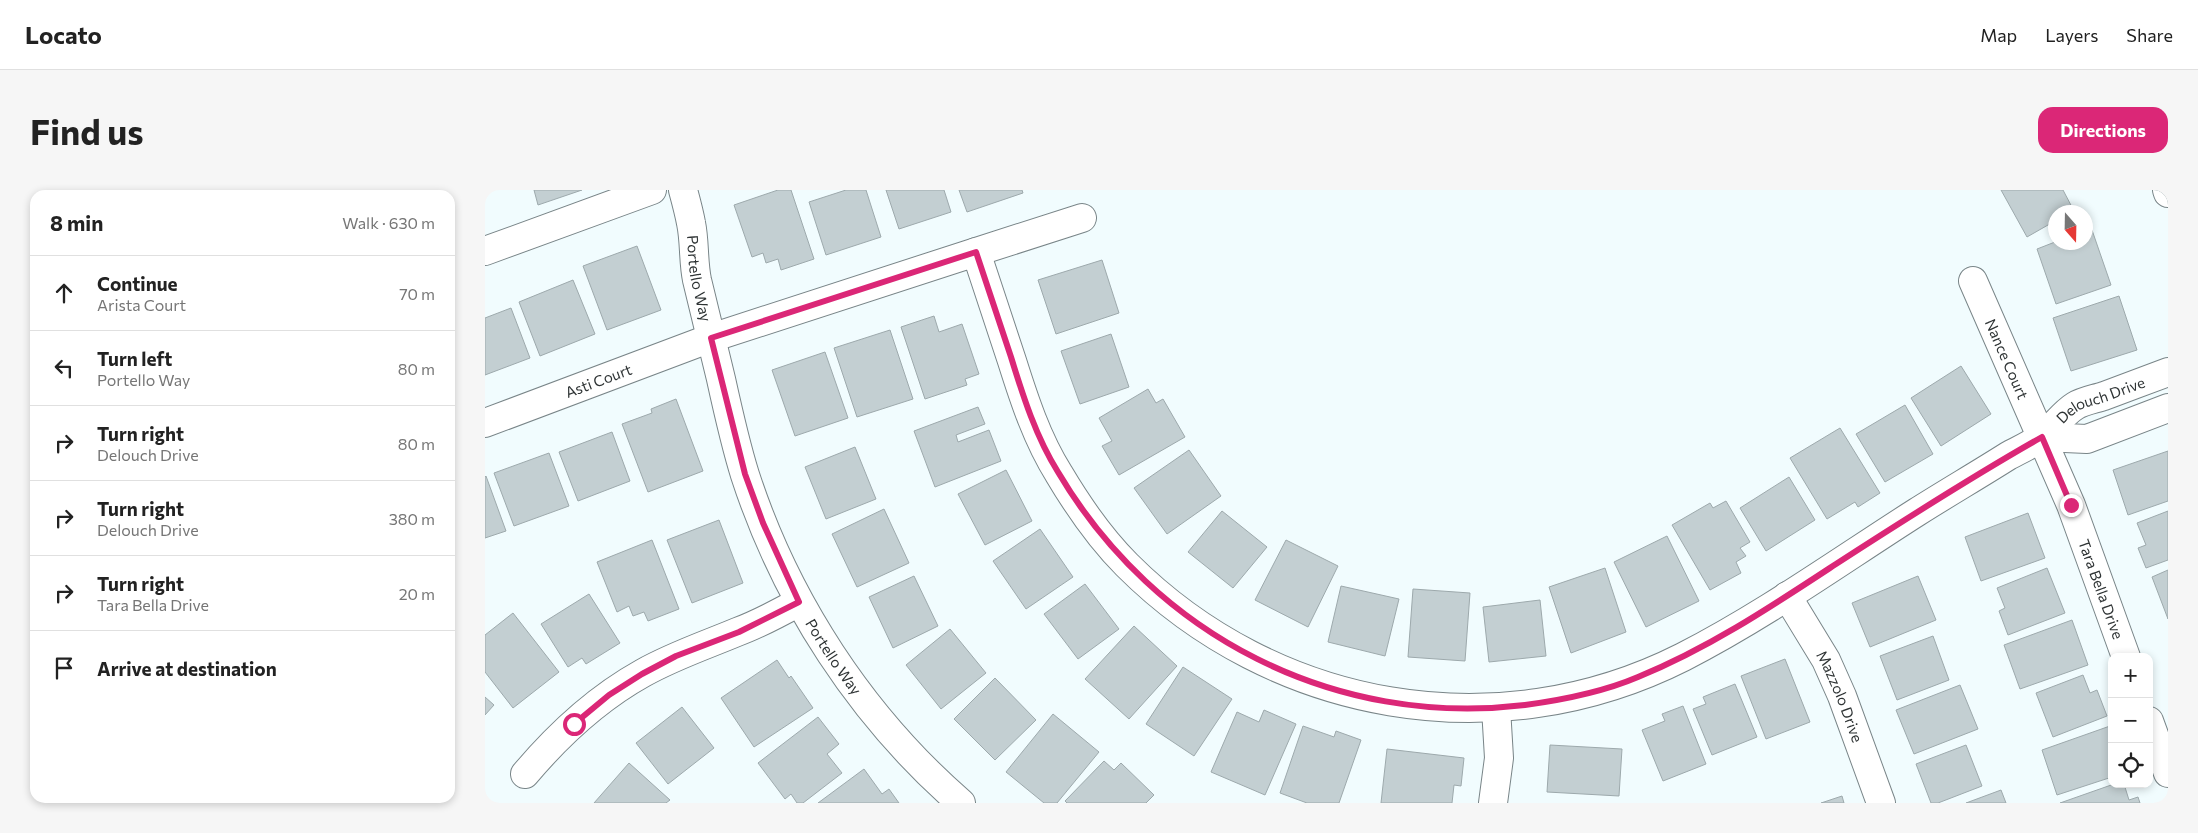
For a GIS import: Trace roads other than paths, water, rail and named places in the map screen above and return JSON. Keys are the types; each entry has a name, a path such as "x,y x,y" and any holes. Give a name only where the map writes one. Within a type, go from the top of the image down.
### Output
{"street":[{"path":"485,251 652,190"},
{"name":"Portello Way","path":"683,190 691,223 697,277 711,338 745,474 763,523 799,602 858,694 911,756 959,802"},
{"path":"711,338 1082,218"},
{"name":"Delouch Drive","path":"976,252 1023,396 1039,434 1056,469 1098,533 1127,565 1191,620 1235,648 1278,669 1318,685 1406,704 1453,708 1496,708 1547,702 1594,692 1635,679 1730,632 1920,510 2042,437 2075,406 2168,372"},
{"name":"Nance Court","path":"1973,281 2042,437"},
{"name":"Asti Court","path":"485,423 711,338"},
{"name":"Delouch Drive","path":"2042,437 2087,439 2168,408"},
{"name":"Tara Bella Drive","path":"2042,437 2071,505 2125,653"},
{"name":"Mazzolo Drive","path":"1787,596 1826,660 1842,696 1881,803"},
{"path":"525,774 549,746 574,724 609,695 642,674 676,656 739,632 799,602"},
{"path":"1493,803 1499,758 1496,708"},
{"path":"2153,732 2168,773"}]}
